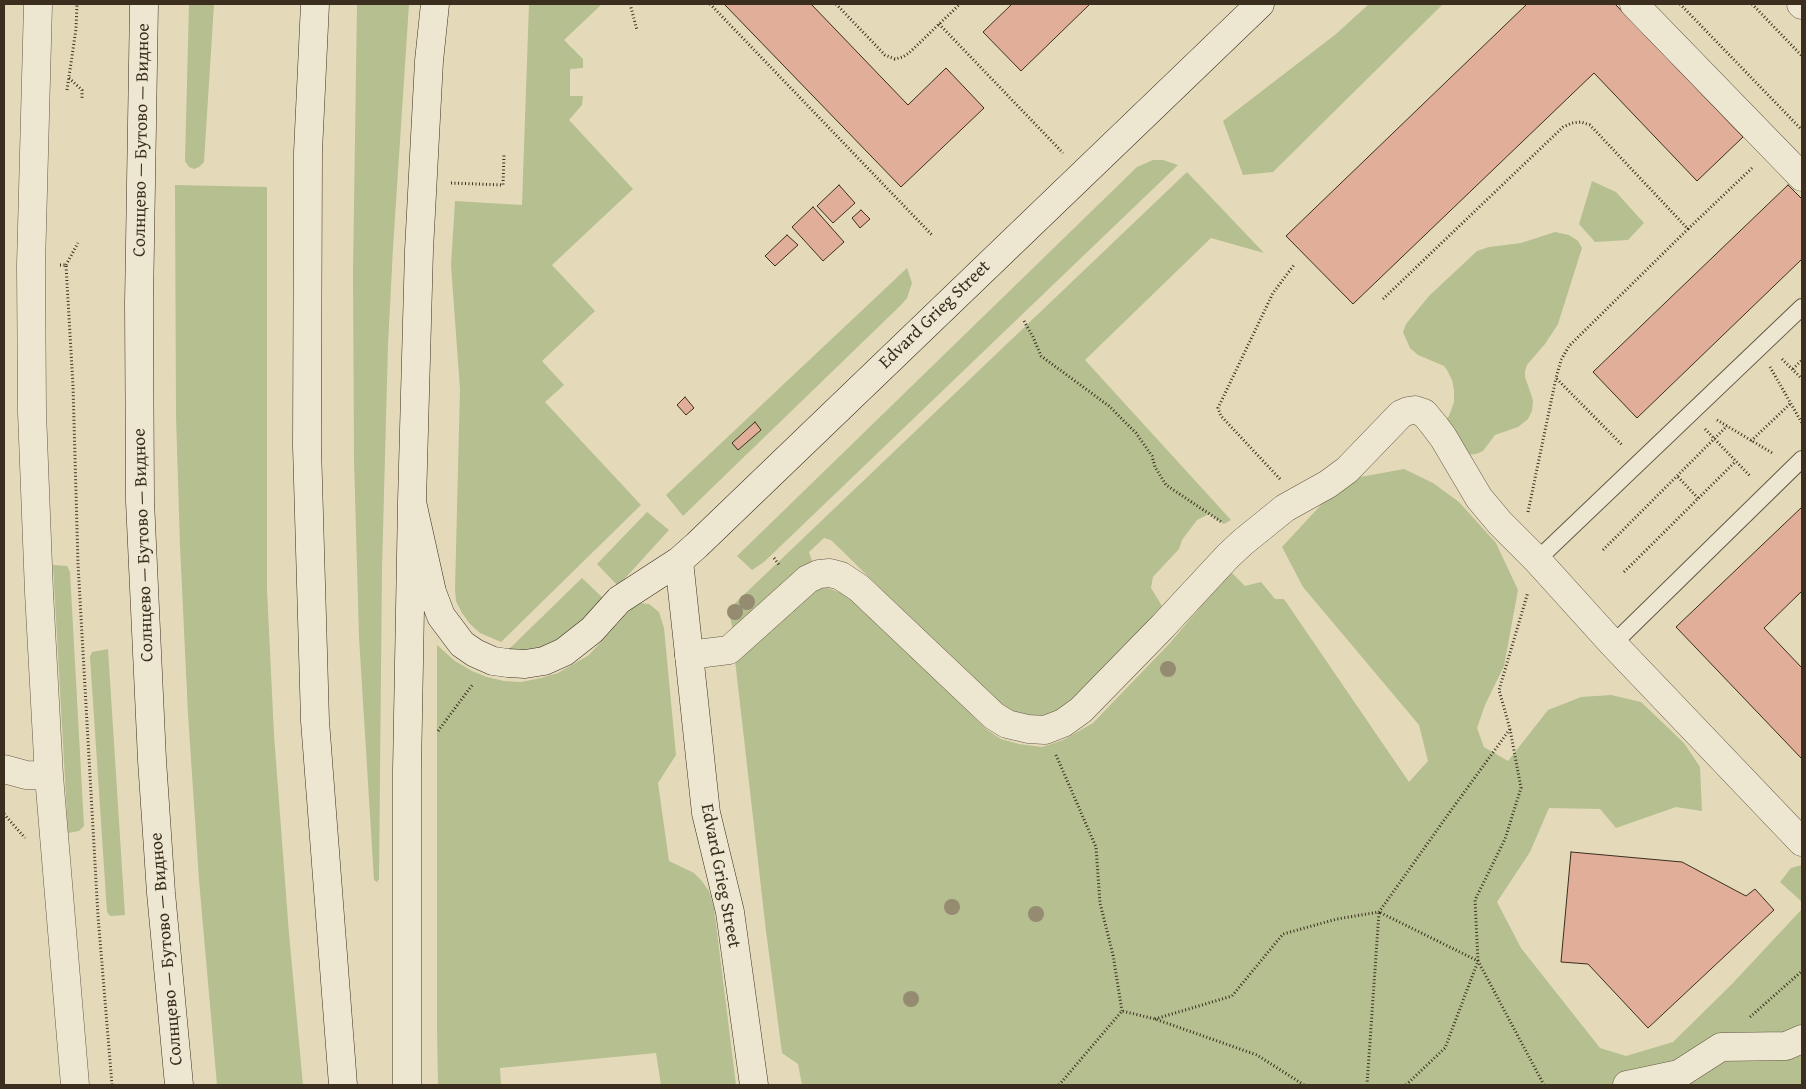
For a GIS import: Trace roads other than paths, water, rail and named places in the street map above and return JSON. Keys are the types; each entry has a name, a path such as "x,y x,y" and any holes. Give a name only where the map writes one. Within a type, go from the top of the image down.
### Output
{"street":[{"path":"38,4 30,265 32,412 49,776 75,1085"},
{"name":"Солнцево — Бутово — Видное","path":"144,4 139,294 140,501 161,893 179,1085"},
{"path":"315,4 308,152 308,465 315,721 344,1085"},
{"path":"407,1085 406,770 412,502 419,250 435,4"},
{"name":"Edvard Grieg Street","path":"754,1085 730,912 706,813 679,561 1260,4"},
{"path":"1634,4 1802,177"},
{"path":"690,661 729,650 808,579 819,574 830,573 842,576 859,588 994,716 1007,724 1028,729 1045,730 1064,723 1081,710 1243,542 1285,508 1328,484 1347,470 1401,414 1415,410 1424,414 1443,437 1479,498 1613,644 1802,842"},
{"path":"412,502 432,592 441,616 462,644 475,654 493,661 525,664 544,661 564,652 592,630 618,600 679,561"},
{"path":"4,769 26,775 49,776"},
{"path":"1628,1085 1679,1074 1721,1047 1786,1046 1802,1039"}],"lane":[{"path":"1529,552 1639,463 1802,306"},
{"path":"1613,644 1799,462"}]}
